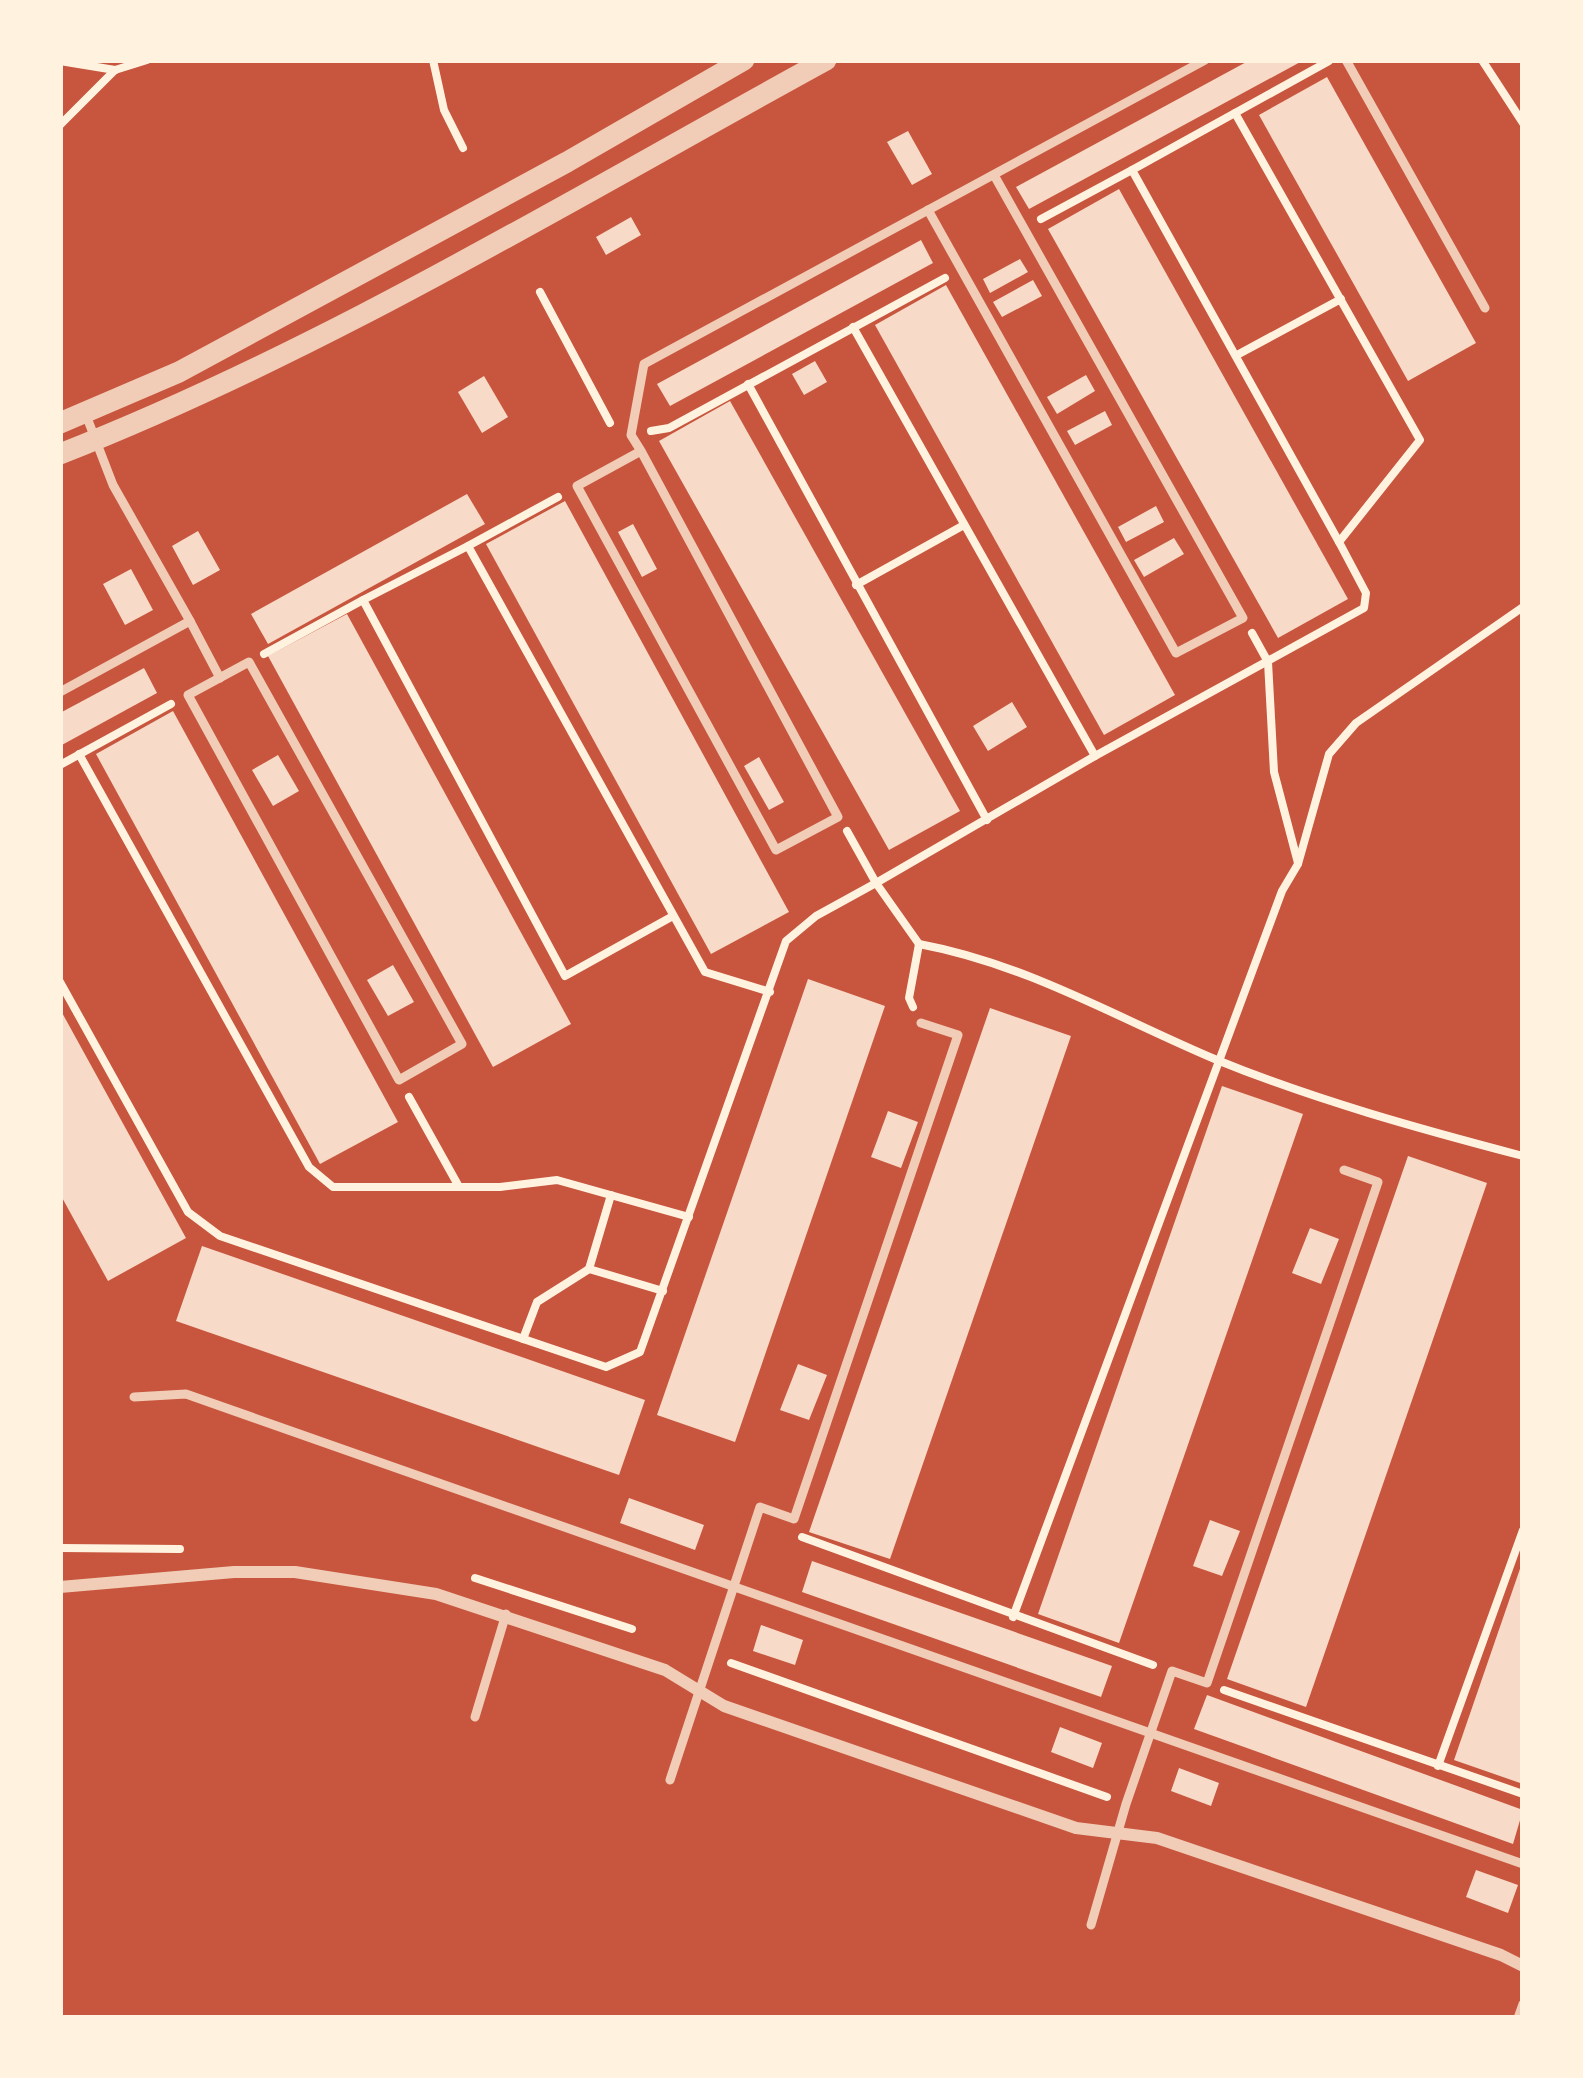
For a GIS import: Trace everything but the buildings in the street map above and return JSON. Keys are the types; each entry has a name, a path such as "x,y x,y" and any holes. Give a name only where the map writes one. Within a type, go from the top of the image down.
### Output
{"street":[{"path":"60,424 240,339 744,60"},
{"path":"60,454 196,398 324,334 826,60"},
{"path":"60,1587 234,1572 295,1572 436,1594 665,1670 724,1706 1076,1828 1157,1838 1523,1966"}],"lane":[{"path":"640,451 577,486 776,850 838,817 632,435 644,364 1205,60"},
{"path":"1346,60 1486,308"},
{"path":"928,210 1176,653 1243,618 994,175"},
{"path":"86,415 113,485 220,678"},
{"path":"60,692 190,621"},
{"path":"249,662 462,1045 399,1080 188,695 249,662"},
{"path":"670,1780 760,1507 794,1519 958,1035 921,1023"},
{"path":"1091,1924 1172,1671 1207,1683 1378,1182 1344,1170"},
{"path":"134,1397 186,1394 1523,1864"},
{"path":"475,1717 506,1614"},
{"path":"1518,2018 1523,2003"}],"path":[{"path":"60,61 115,70 147,60"},
{"path":"433,60 444,110 463,148"},
{"path":"1024,228 1330,60"},
{"path":"1482,60 1523,123"},
{"path":"60,124 115,70"},
{"path":"1235,113 1420,440 1339,542"},
{"path":"60,982 188,1212 220,1236 606,1367 640,1352 786,941 816,916 1364,608 1366,593 1339,542 1132,170"},
{"path":"632,435 669,428 961,270"},
{"path":"540,292 628,458"},
{"path":"1237,356 1342,299"},
{"path":"853,327 1095,756"},
{"path":"748,384 987,820"},
{"path":"249,662 577,486"},
{"path":"856,585 964,525"},
{"path":"468,546 704,972 770,992"},
{"path":"363,600 565,976 673,916"},
{"path":"1013,1617 1218,1060 1282,891 1298,864 1329,754 1356,723 1523,607"},
{"path":"1268,662 1274,772 1298,864"},
{"path":"60,765 188,695"},
{"path":"79,754 309,1167 333,1186 500,1187 557,1180 689,1217"},
{"path":"838,817 876,884 919,944 978,955 1218,1060 1405,1124 1523,1156"},
{"path":"919,944 909,998 921,1023"},
{"path":"399,1080 458,1185"},
{"path":"523,1339 537,1302 589,1269 611,1195"},
{"path":"589,1269 663,1291"},
{"path":"794,1519 803,1540 1172,1671"},
{"path":"1438,1766 1523,1530"},
{"path":"1207,1683 1523,1794"}]}
